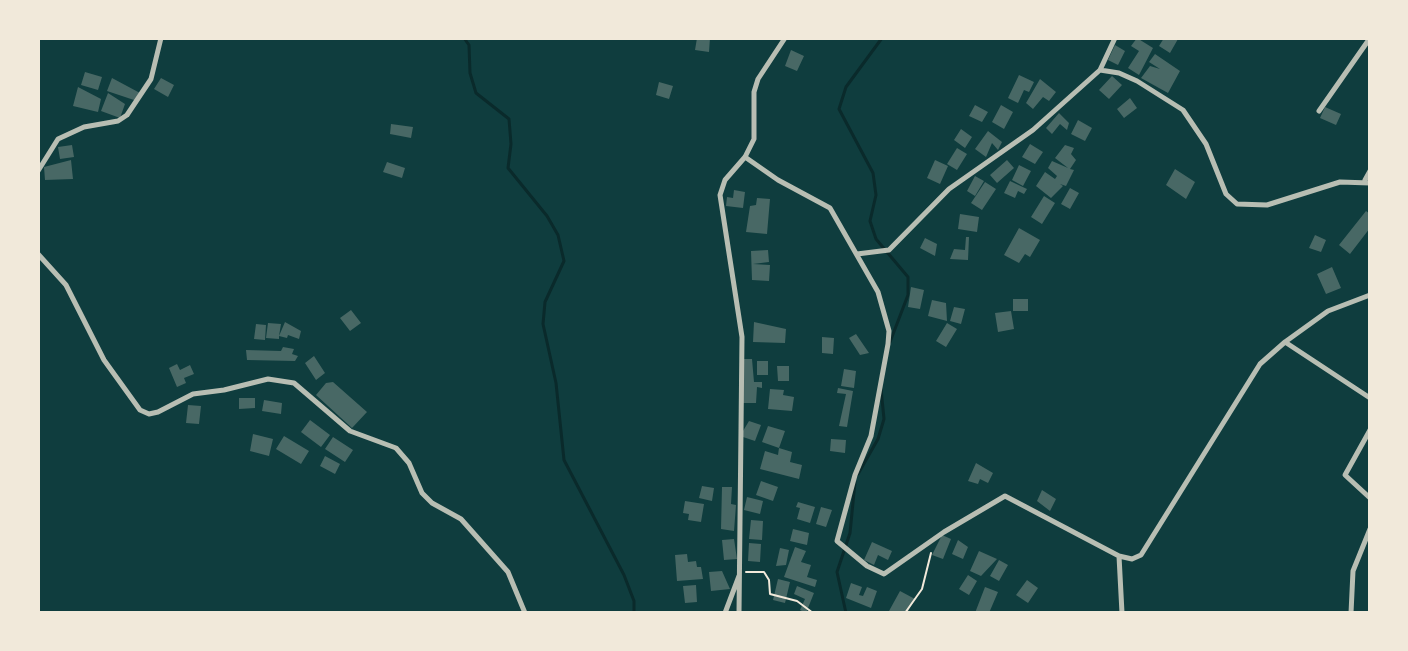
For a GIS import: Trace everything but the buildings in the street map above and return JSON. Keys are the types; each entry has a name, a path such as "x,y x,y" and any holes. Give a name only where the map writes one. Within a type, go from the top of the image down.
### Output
{"street":[{"path":"38,171 58,139 84,127 118,121 127,115 151,79 161,38"},
{"path":"739,613 738,480 742,337 720,195 725,180 745,157 756,122 754,92 758,79 785,38"},
{"path":"857,254 889,250 949,189 1033,130 1100,70 1115,38"},
{"path":"1319,111 1370,38"},
{"path":"1363,47 1370,51"},
{"path":"1100,70 1119,73 1137,81 1183,110 1206,144 1226,194 1237,204 1267,205 1340,182 1368,181 1370,171"},
{"path":"745,157 778,180 830,208 878,292 889,331 871,436 855,475 838,537 840,544 884,574 1005,496 1119,556 1132,559 1141,555 1260,364 1328,311 1370,295"},
{"path":"38,254 66,285 112,373 140,410 149,414 158,412 193,394 268,379 294,383 350,431 396,448 409,463 422,493 432,503 461,519 508,572 525,613"},
{"path":"1285,342 1370,398"},
{"path":"1370,430 1345,475 1370,498"},
{"path":"1351,613 1353,571 1370,529"},
{"path":"1119,556 1122,613"},
{"path":"725,613 741,572"}],"path":[{"path":"905,613 922,589 934,539"},
{"path":"741,572 764,572 769,580 770,594 797,601 813,613"}],"waterway":[{"path":"464,38 469,45 470,73 476,93 509,119 511,144 508,168 547,216 558,235 564,261 545,302 543,324 556,383 564,460 624,575 634,601 634,613"},
{"path":"882,38 846,87 839,109 873,173 876,195 870,221 876,239 908,277 908,295 890,342"},
{"path":"858,474 878,439 884,419 881,389"},
{"path":"846,613 837,572 850,533 855,482"}]}
